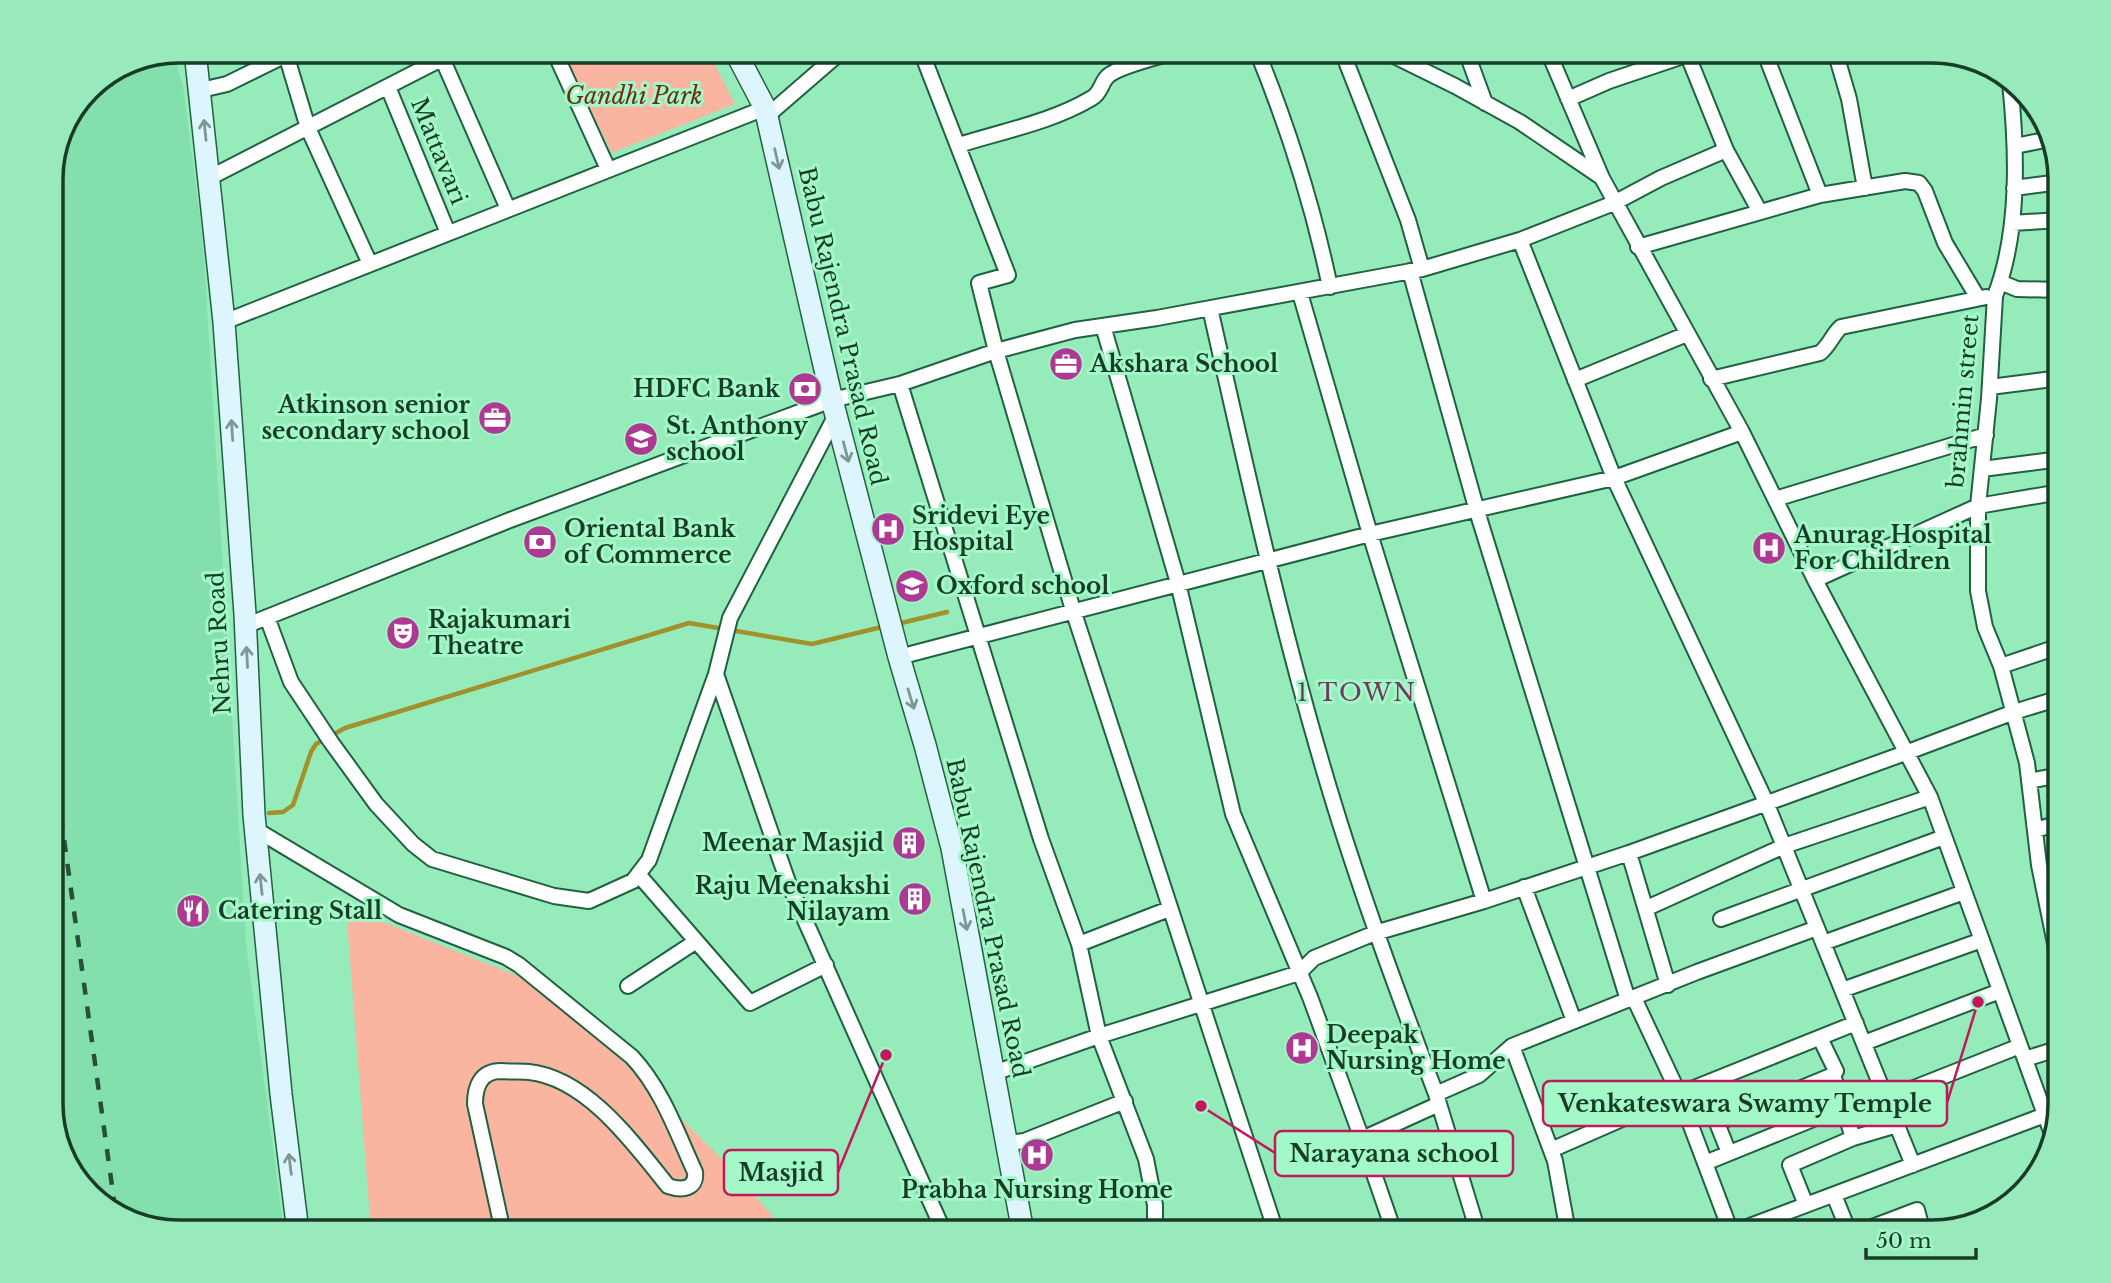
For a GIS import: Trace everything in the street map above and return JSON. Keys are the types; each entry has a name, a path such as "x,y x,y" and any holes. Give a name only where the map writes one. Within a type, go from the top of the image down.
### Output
{"street":[{"name":"Nehru Road","path":"197,63 224,322 245,626 255,829 281,1094 297,1220"},
{"path":"201,90 227,84 268,63"},
{"path":"292,63 308,128 370,264"},
{"path":"209,178 433,63"},
{"path":"444,63 508,209"},
{"path":"559,63 608,169"},
{"name":"Babu Rajendra Prasad Road","path":"741,63 766,112 834,408 952,848 1021,1220"},
{"path":"224,322 608,169 766,112 827,63"},
{"path":"926,63 1008,275 979,282 996,351 1073,610 1272,1220"},
{"path":"959,145 1064,112 1095,97 1102,89 1106,77 1141,63"},
{"path":"1261,63 1291,142 1318,229 1330,287"},
{"path":"1347,63 1408,220 1416,270 1477,511 1631,999 1679,1094 1728,1220"},
{"path":"1409,63 1520,122 1602,178"},
{"path":"1470,63 1485,103"},
{"path":"1553,63 1614,202 1742,432 1815,580 1930,797 2047,1120"},
{"path":"1568,99 1609,80 1658,63"},
{"path":"1694,63 1726,150 1760,212"},
{"path":"1769,63 1820,195"},
{"path":"1838,63 1849,99 1865,188"},
{"name":"Mattavari","path":"388,87 448,233"},
{"name":"brahmin street","path":"2011,94 2015,146 2012,223 1995,296 1990,387 1978,506 1978,590 1985,628 2001,666 2027,763 2039,866 2048,902"},
{"path":"2015,146 2041,141"},
{"path":"245,626 510,520 996,351 1075,330 1210,309 1416,270 1520,240 1614,202 1726,150"},
{"path":"1638,247 1820,195 1905,181 1919,183 1925,191 1945,243 1978,298"},
{"path":"2014,188 2048,184"},
{"path":"2012,223 2048,221"},
{"path":"1520,240 1614,478 1766,802 1913,1165"},
{"path":"2000,282 2017,289 2048,289"},
{"path":"1300,293 1370,534 1484,901"},
{"path":"1712,379 1820,353 1829,346 1834,333 1842,327 1995,296"},
{"path":"1210,309 1267,561 1320,758 1375,933 1437,1099 1474,1220"},
{"path":"1103,326 1178,583 1233,814 1299,973 1390,1220"},
{"path":"1575,380 1687,334"},
{"path":"1990,387 2048,380"},
{"path":"900,384 1041,839 1079,943 1099,1036 1146,1159 1155,1205 1155,1220"},
{"path":"267,618 291,682 376,804 413,844 432,859 554,897 589,901 633,881 649,860 716,674 719,653 730,618 834,408"},
{"path":"899,657 1370,534 1614,478 1742,432"},
{"path":"1775,499 1986,435"},
{"path":"1982,469 2048,461"},
{"path":"1815,580 1978,506 2048,494"},
{"path":"2001,666 2048,650"},
{"path":"716,674 788,882 939,1220"},
{"path":"994,1073 1099,1036 1299,973 1314,958 1375,933 1484,901 1629,852 2048,702"},
{"path":"2029,781 2048,777"},
{"path":"1647,908 1784,846 1930,797"},
{"path":"2035,830 2048,826"},
{"path":"255,829 399,915 506,957 519,965 632,1058 648,1076 695,1172 693,1184 685,1189 678,1190 668,1186 624,1132 576,1090 531,1072 496,1071 481,1079 475,1089 475,1104 500,1220"},
{"path":"1721,919 1944,837"},
{"path":"1629,852 1668,985"},
{"path":"638,874 750,1003 825,965"},
{"path":"1524,887 1574,1021"},
{"path":"1824,943 1964,892"},
{"path":"1079,943 1169,909"},
{"path":"1362,1139 1479,1075 1512,1046 1817,928"},
{"path":"1842,990 1982,940"},
{"path":"628,986 695,942"},
{"path":"1864,1043 2000,991"},
{"path":"1551,1150 1679,1094 1856,1023"},
{"path":"1729,1153 1717,1123 1833,1075 1836,1071 1820,1038"},
{"path":"1512,1046 1551,1150 1566,1220"},
{"path":"1886,1099 2022,1053 2048,1050"},
{"path":"1833,1075 1853,1138"},
{"path":"1007,1143 1024,1141 1125,1101"},
{"path":"1705,1163 1843,1107"},
{"path":"1765,1220 2045,1115"},
{"path":"1806,1205 1790,1165 1853,1138 1897,1125"},
{"path":"1834,1195 1844,1220"},
{"path":"1890,1220 1917,1210 1920,1220"}],"shaded area":[{"path":"176,63 183,86 203,241 246,944 282,1220 179,1220 134,1211 108,1196 82,1169 69,1141 63,1112 63,171 75,128 87,108 114,82 156,65"}],"green space":[{"name":"Gandhi Park","path":"567,63 714,63 735,104 612,153"},
{"path":"346,907 548,988 719,1156 776,1220 370,1220"}],"waterway":[{"path":"897,624 947,612"},
{"path":"269,813 283,812 293,805 316,744 345,728 689,623 812,644 886,626"}],"railway":[{"path":"63,832 114,1200"}],"place":[{"name":"Akshara School","path":"1066,364"},
{"name":"HDFC Bank","path":"805,389"},
{"name":"Atkinson senior secondary school","path":"495,418"},
{"name":"St. Anthony school","path":"641,439"},
{"name":"Sridevi Eye Hospital","path":"888,529"},
{"name":"Oriental Bank of Commerce","path":"540,542"},
{"name":"Anurag Hospital For Children","path":"1769,548"},
{"name":"Oxford school","path":"912,586"},
{"name":"Rajakumari Theatre","path":"403,633"},
{"name":"Meenar Masjid","path":"909,843"},
{"name":"Raju Meenakshi Nilayam","path":"915,899"},
{"name":"Catering Stall","path":"193,911"},
{"name":"Venkateswara Swamy Temple","path":"1978,1002"},
{"name":"Deepak Nursing Home","path":"1302,1048"},
{"name":"Masjid","path":"886,1055"},
{"name":"Narayana school","path":"1201,1106"},
{"name":"Prabha Nursing Home","path":"1037,1155"}],"district":[{"name":"1 TOWN","path":"1357,692"}]}
